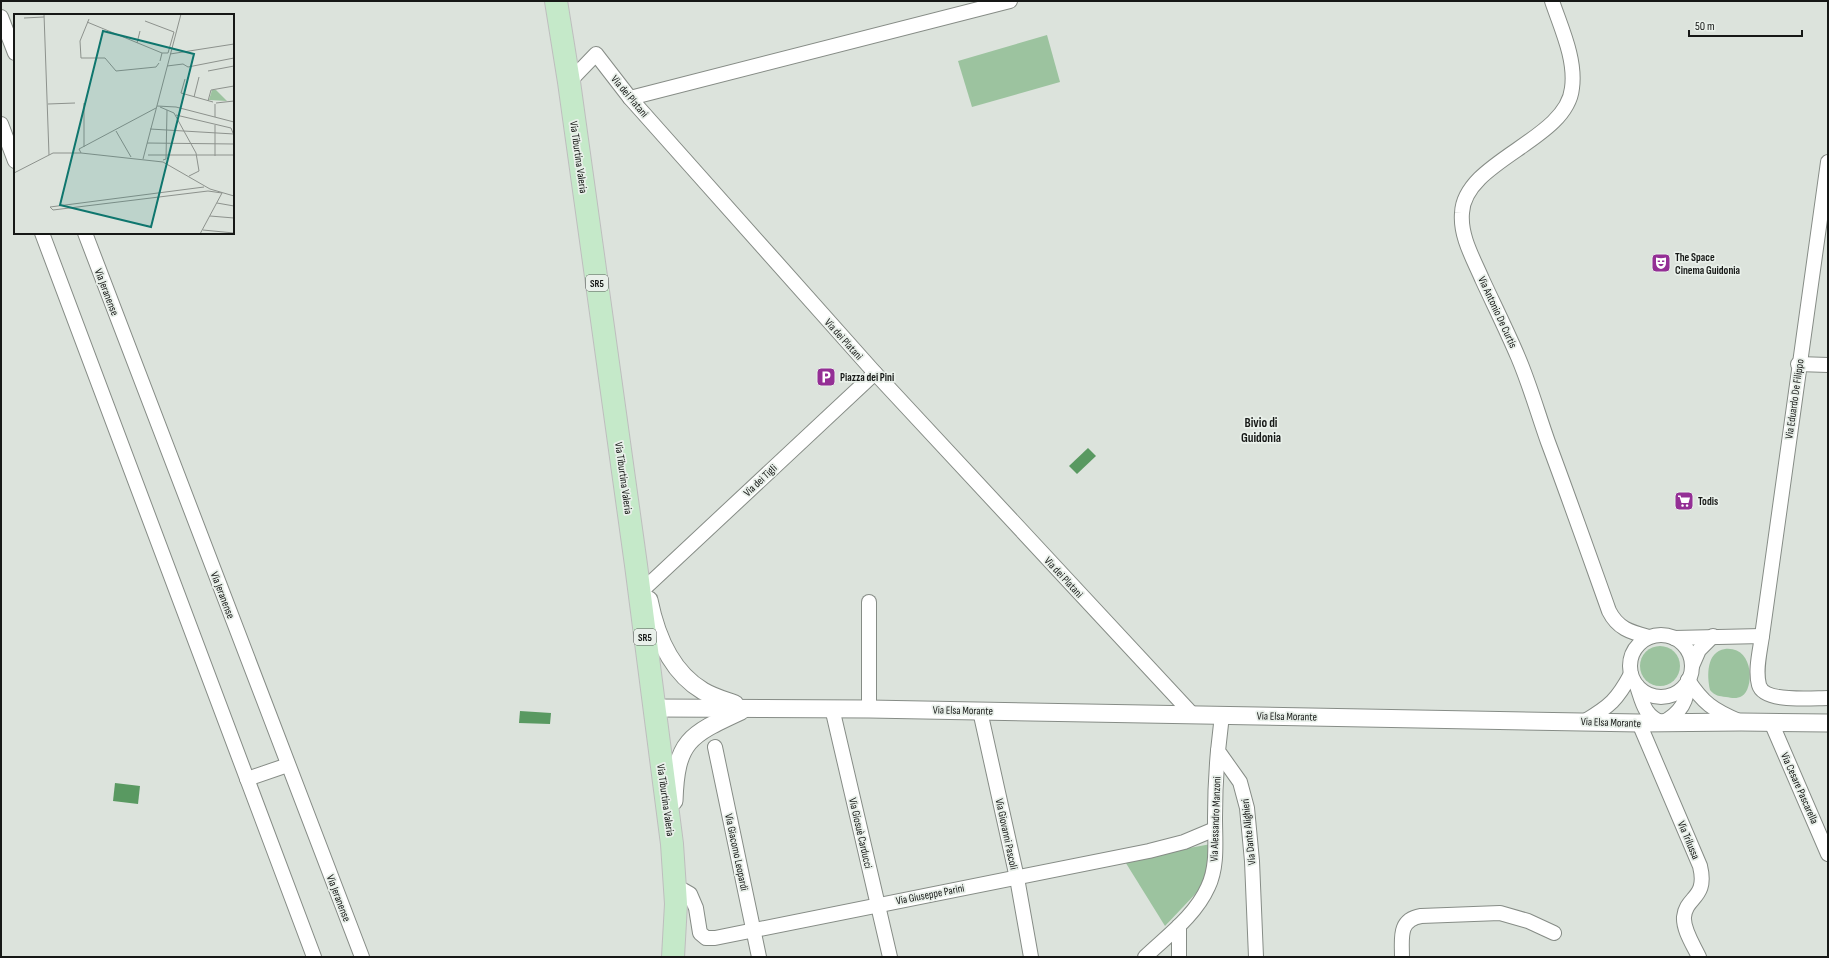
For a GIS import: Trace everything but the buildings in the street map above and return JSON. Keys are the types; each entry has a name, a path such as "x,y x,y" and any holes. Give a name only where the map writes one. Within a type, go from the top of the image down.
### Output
{"main road":[{"name":"Via Tiburtina Valeria","path":"556,1 569,82 636,565 672,844 676,890 676,932 673,957"}],"street":[{"path":"630,98 1010,1"},
{"name":"Via Antonio De Curtis","path":"1552,1 1570,56 1572,88 1568,102 1554,122 1494,167 1477,182 1465,198 1462,206 1463,226 1470,251 1518,358 1609,611 1621,627 1649,637"},
{"path":"1,17 14,50"},
{"name":"Via dei Platani","path":"569,82 596,54 630,98 875,373 1193,715"},
{"path":"1,124 14,158"},
{"name":"Via Eduardo De Filippo","path":"1828,162 1798,364 1762,636 1758,678 1760,688 1764,692 1776,697 1828,698"},
{"path":"42,234 314,957"},
{"name":"Via Jeranense","path":"85,234 362,957"},
{"path":"1798,364 1828,365"},
{"name":"Via dei Tigli","path":"646,587 875,373"},
{"name":"Via Elsa Morante","path":"636,565 646,587 660,638 673,662 694,685 704,692 746,708"},
{"path":"869,602 869,709"},
{"path":"1674,638 1682,643 1691,658 1688,694 1684,704 1673,717 1662,723 1655,720 1647,713 1634,680 1631,656 1641,641 1657,635 1674,638 1762,636"},
{"path":"1634,680 1645,692 1654,696 1664,697 1674,694 1682,688 1702,646 1713,636"},
{"path":"1690,673 1702,700 1718,712 1741,722"},
{"path":"1585,721 1610,705 1622,690 1634,680"},
{"name":"Via Elsa Morante","path":"654,708 832,708 1639,723 1828,723"},
{"name":"Via Elsa Morante","path":"672,844 674,780 676,769 682,753 691,740 705,728 746,708"},
{"name":"Via Giosuè Carducci","path":"832,708 890,957"},
{"name":"Via Giovanni Pascoli","path":"980,711 1017,878 1031,957"},
{"path":"1218,751 1222,715"},
{"name":"Via Cesare Pascarella","path":"1771,722 1828,854"},
{"name":"Via Trilussa","path":"1639,723 1700,866 1703,882 1696,897 1684,916 1686,927 1699,957"},
{"name":"Via Giacomo Leopardi","path":"715,746 759,957"},
{"name":"Via Alessandro Manzoni","path":"1145,957 1179,926 1198,903 1208,887 1214,866 1218,751"},
{"name":"Via Dante Alighieri","path":"1218,751 1240,782 1247,808 1252,861 1256,957"},
{"path":"247,779 288,765"},
{"name":"Via Giuseppe Parini","path":"676,890 683,890 690,894 696,908 698,928 702,936 706,938 715,938 753,929 1149,851 1184,842 1215,830"},
{"path":"1402,957 1402,936 1404,925 1412,918 1421,916 1500,914 1519,918 1554,934"},
{"path":"1179,926 1179,957"}],"shaded area":[{"path":"1047,35 1060,82 972,107 958,61"},
{"path":"1088,448 1096,456 1077,474 1069,466"},
{"path":"1660,646 1671,649 1677,655 1680,666 1677,677 1671,683 1660,686 1649,683 1643,677 1640,666 1643,655 1649,649"},
{"path":"1725,649 1735,650 1742,654 1747,661 1750,678 1749,686 1746,692 1738,698 1719,696 1710,690 1708,678 1709,665 1714,655"},
{"path":"520,711 551,713 550,724 519,723"},
{"path":"115,783 140,786 138,804 113,801"},
{"path":"1211,844 1209,867 1200,889 1165,926 1124,860"}],"place":[{"name":"The Space Cinema Guidonia","path":"1661,263"},
{"name":"Piazza dei Pini","path":"826,377"},
{"name":"Todis","path":"1684,501"}],"district":[{"name":"Bivio di Guidonia","path":"1261,430"}]}
